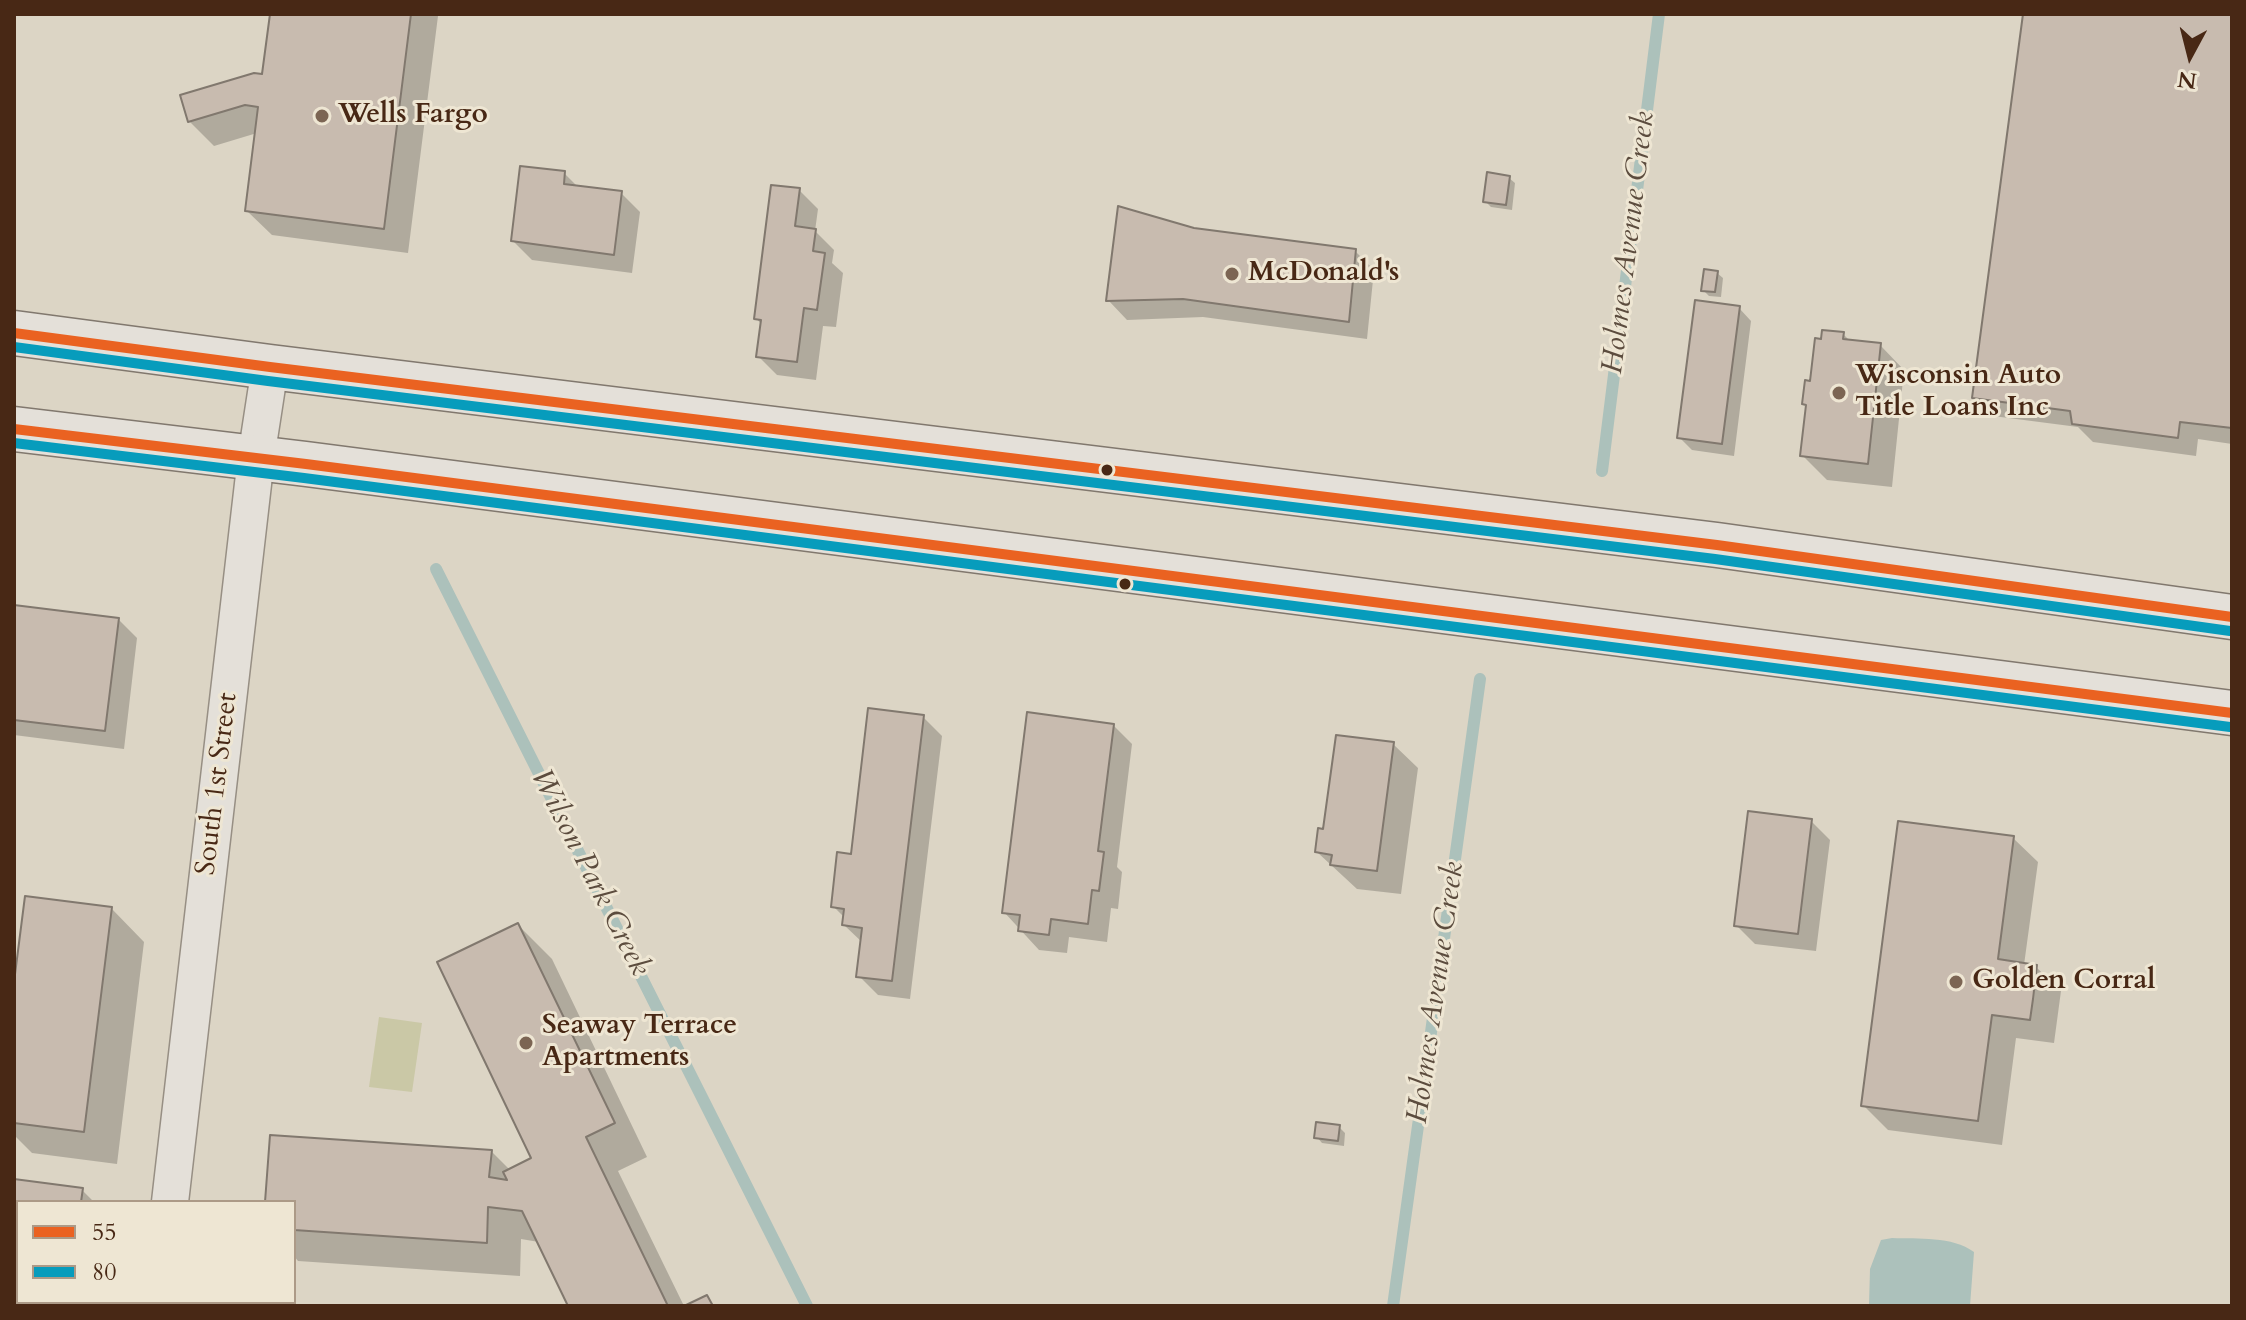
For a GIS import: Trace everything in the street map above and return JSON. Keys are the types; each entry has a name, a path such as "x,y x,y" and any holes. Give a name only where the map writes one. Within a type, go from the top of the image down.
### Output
{"main road":[{"path":"14,333 1717,545 2232,617"},
{"path":"14,429 2232,713"}],"street":[{"name":"South 1st Street","path":"170,1200 256,458 270,367"}],"shaded area":[{"path":"379,1017 422,1023 412,1092 369,1087"}],"water":[{"path":"1881,1240 1945,1241 1974,1252 1970,1306 1869,1306 1870,1269"}],"building":[{"path":"270,14 411,14 384,229 245,211 258,107 245,105 188,122 180,95 254,73 262,74"},
{"path":"2023,14 2232,14 2232,428 2180,422 2178,438 2072,424 2070,411 1972,398"},
{"path":"520,166 565,171 564,184 622,191 614,255 511,241"},
{"path":"1487,172 1510,176 1506,205 1483,202"},
{"path":"771,185 800,188 795,226 816,229 813,251 825,253 817,310 804,308 797,362 756,357 761,320 754,319"},
{"name":"McDonald's","path":"1118,206 1194,228 1356,249 1349,322 1183,299 1106,301"},
{"path":"1704,269 1718,271 1715,292 1701,291"},
{"path":"1695,300 1740,306 1722,444 1677,438"},
{"name":"Wisconsin Auto Title Loans Inc","path":"1822,330 1844,332 1843,339 1881,343 1868,464 1800,456 1806,405 1802,404 1805,380 1810,381 1815,338 1821,339"},
{"path":"14,605 119,618 105,731 14,720"},
{"path":"868,708 924,715 892,981 856,977 862,928 842,925 844,909 831,907 837,852 851,854"},
{"path":"1027,712 1114,724 1098,851 1104,852 1099,891 1092,890 1088,924 1051,919 1049,935 1018,931 1020,915 1002,913"},
{"path":"1336,735 1394,742 1377,871 1330,865 1332,855 1315,852 1318,828 1323,829"},
{"path":"1748,811 1812,819 1798,934 1734,926"},
{"name":"Golden Corral","path":"1898,821 2014,836 1998,959 2037,965 2033,999 2030,1020 1992,1015 1978,1121 1861,1106"},
{"path":"25,896 112,907 84,1132 14,1123 14,982"},
{"name":"Seaway Terrace Apartments","path":"518,923 615,1123 586,1137 668,1306 568,1306 522,1211 488,1207 487,1243 296,1230 296,1200 265,1200 270,1135 492,1150 489,1177 507,1180 503,1172 531,1158 437,962"},
{"path":"1316,1122 1340,1125 1338,1141 1314,1138"},
{"path":"14,1179 83,1188 81,1200 16,1200 16,1304 68,1306 14,1306"},
{"path":"707,1295 713,1306 684,1306"}],"waterway":[{"name":"Holmes Avenue Creek","path":"1602,471 1659,14"},
{"name":"Wilson Park Creek","path":"436,569 807,1306"},
{"name":"Holmes Avenue Creek","path":"1393,1306 1480,679"}],"transit line":[{"name":"55","path":"14,333 1717,545 2232,617"},
{"name":"80","path":"14,347 1715,559 2230,631"},
{"name":"55","path":"14,429 2232,713"},
{"name":"80","path":"14,443 2230,727"}],"place":[{"name":"Wells Fargo","path":"322,116"},
{"name":"McDonald's","path":"1232,274"},
{"name":"Wisconsin Auto Title Loans Inc","path":"1839,393"},
{"name":"Golden Corral","path":"1956,982"},
{"name":"Seaway Terrace Apartments","path":"526,1043"}]}
